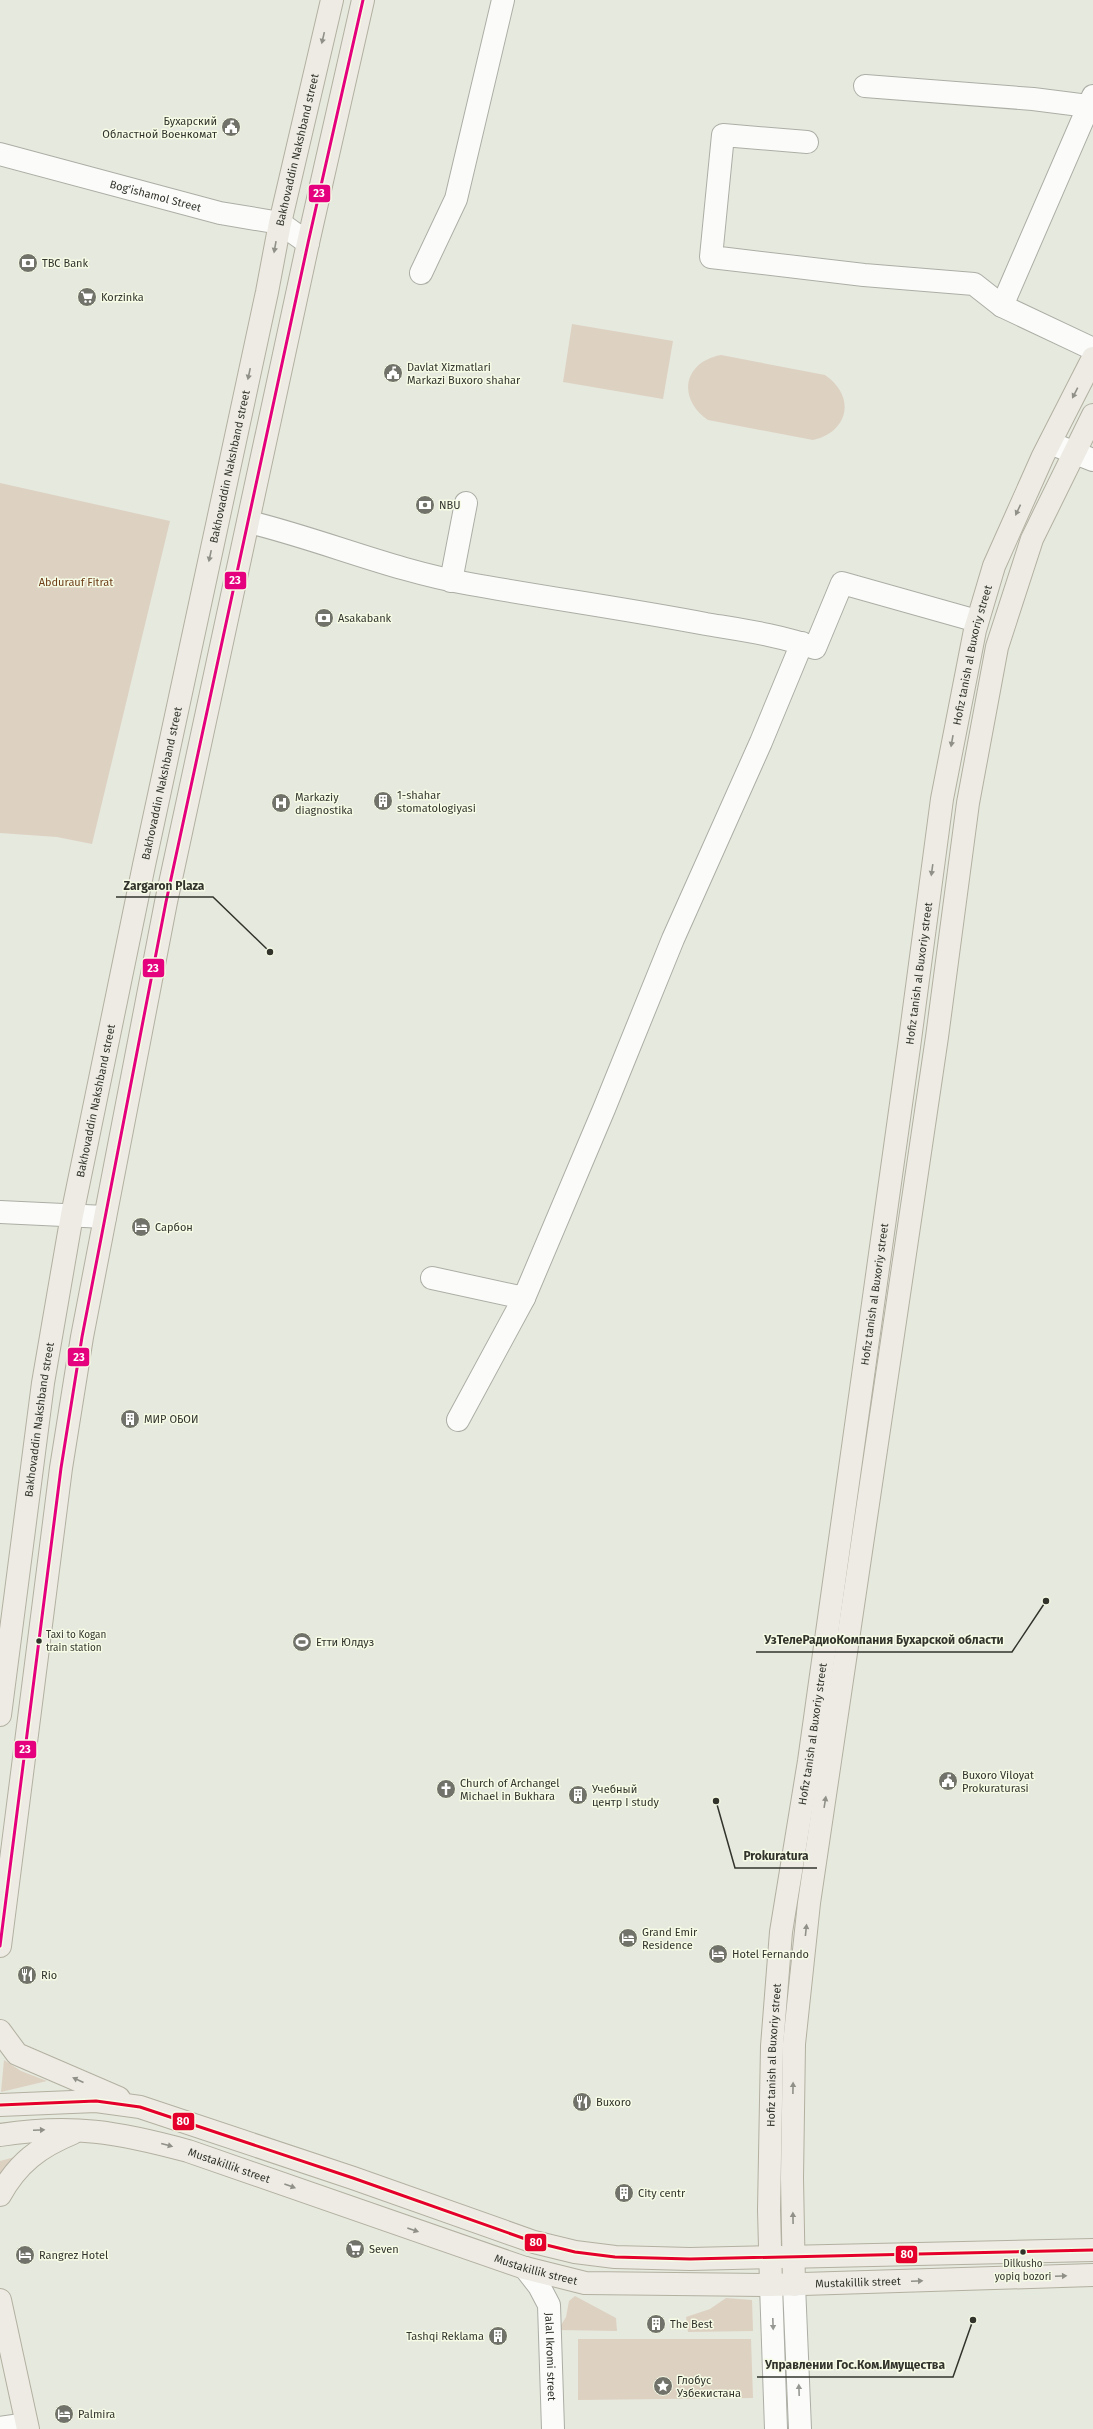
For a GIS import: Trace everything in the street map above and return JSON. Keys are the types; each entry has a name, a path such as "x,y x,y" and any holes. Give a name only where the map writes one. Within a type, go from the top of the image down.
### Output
{"main road":[{"name":"Bakhovaddin Nakshband street","path":"0,1715 43,1383 72,1215 146,857 267,292 280,223 332,0"},
{"path":"0,1946 61,1468 82,1337 166,902 249,522 308,242 363,0"},
{"name":"Hofiz tanish al Buxoriy street","path":"771,2285 772,2046 781,1932 809,1761 910,1047 942,799 977,621 994,566 1050,443 1093,358"},
{"name":"Hofiz tanish al Buxoriy street","path":"794,2285 794,2044 809,1903 937,1037 968,803 997,647 1032,539 1084,456 1093,415"},
{"path":"840,1536 864,1539"},
{"path":"0,2031 17,2054 140,2107 346,2175 534,2242 575,2252 647,2258 793,2257 1093,2250"},
{"path":"0,2105 96,2101 140,2107"},
{"path":"0,2196 12,2176 41,2148 83,2129"},
{"name":"Mustakillik street","path":"0,2135 36,2130 83,2129 120,2134 188,2151 525,2268 585,2283 794,2285 1093,2275"},
{"path":"0,2300 27,2426"}],"street":[{"path":"421,273 456,199 503,0"},
{"path":"865,86 1091,104 1002,306"},
{"path":"807,142 723,135 711,257 864,275 974,284 1002,306 1093,349"},
{"name":"Bog'ishamol Street","path":"0,154 220,213 280,223 308,242"},
{"path":"1050,443 1084,456"},
{"path":"451,581 466,503"},
{"path":"249,522 294,533 340,550 451,581 648,613 802,643 815,648 842,583 977,621"},
{"path":"458,1420 524,1298 604,1109 673,939 761,742 802,643"},
{"path":"0,1212 106,1217"},
{"path":"432,1278 524,1298"},
{"name":"Jalal Ikromi street","path":"525,2268 540,2286 549,2304 553,2429"},
{"path":"771,2285 776,2429"},
{"path":"794,2285 800,2429"},
{"path":"0,2428 27,2426"}],"green space":[{"path":"572,324 673,341 663,399 563,382"},
{"path":"721,355 825,375 835,383 841,393 844,403 844,412 841,421 825,436 813,440 708,420 698,411 692,402 688,392 689,382 692,373 699,365 708,359"},
{"name":"Abdurauf Fitrat","path":"0,483 170,521 92,844 57,837 0,833"},
{"path":"4,2060 21,2071 47,2081 1,2092"},
{"path":"19,2156 9,2163 0,2176 0,2161"},
{"path":"575,2296 616,2318 617,2331 558,2330 566,2317 569,2301"},
{"path":"726,2298 752,2300 753,2331 688,2332 686,2317 710,2309"},
{"path":"578,2339 751,2339 753,2398 578,2400"}],"transit line":[{"name":"23","path":"0,1946 61,1468 82,1337 166,902 308,243 363,0"},
{"name":"80","path":"0,2105 96,2101 140,2107 353,2178 534,2242 575,2252 615,2257 690,2259 1093,2250"}],"place":[{"name":"Бухарский Областной Военкомат","path":"231,127"},
{"name":"TBC Bank","path":"28,263"},
{"name":"Korzinka","path":"87,297"},
{"name":"Davlat Xizmatlari Markazi Buxoro shahar","path":"393,373"},
{"name":"NBU","path":"425,505"},
{"name":"Asakabank","path":"324,618"},
{"name":"1-shahar stomatologiyasi","path":"383,801"},
{"name":"Markaziy diagnostika","path":"281,803"},
{"name":"Zargaron Plaza","path":"270,952"},
{"name":"Сарбон","path":"141,1227"},
{"name":"МИР ОБОИ","path":"130,1419"},
{"name":"УзТелеРадиоКомпания Бухарской области","path":"1046,1601"},
{"name":"Taxi to Kogan train station","path":"39,1641"},
{"name":"Етти Юлдуз","path":"302,1642"},
{"name":"Buxoro Viloyat Prokuraturasi","path":"948,1781"},
{"name":"Church of Archangel Michael in Bukhara","path":"446,1789"},
{"name":"Учебный центр I study","path":"578,1795"},
{"name":"Prokuratura","path":"716,1801"},
{"name":"Grand Emir Residence","path":"628,1938"},
{"name":"Hotel Fernando","path":"718,1954"},
{"name":"Rio","path":"27,1975"},
{"name":"Buxoro","path":"582,2102"},
{"name":"City centr","path":"624,2193"},
{"name":"Seven","path":"355,2249"},
{"name":"Dilkusho yopiq bozori","path":"1023,2252"},
{"name":"Rangrez Hotel","path":"25,2255"},
{"name":"Управлении Гос.Ком.Имущества","path":"973,2320"},
{"name":"The Best","path":"656,2324"},
{"name":"Tashqi Reklama","path":"498,2336"},
{"name":"Глобус Узбекистана","path":"663,2386"},
{"name":"Palmira","path":"64,2414"}]}
